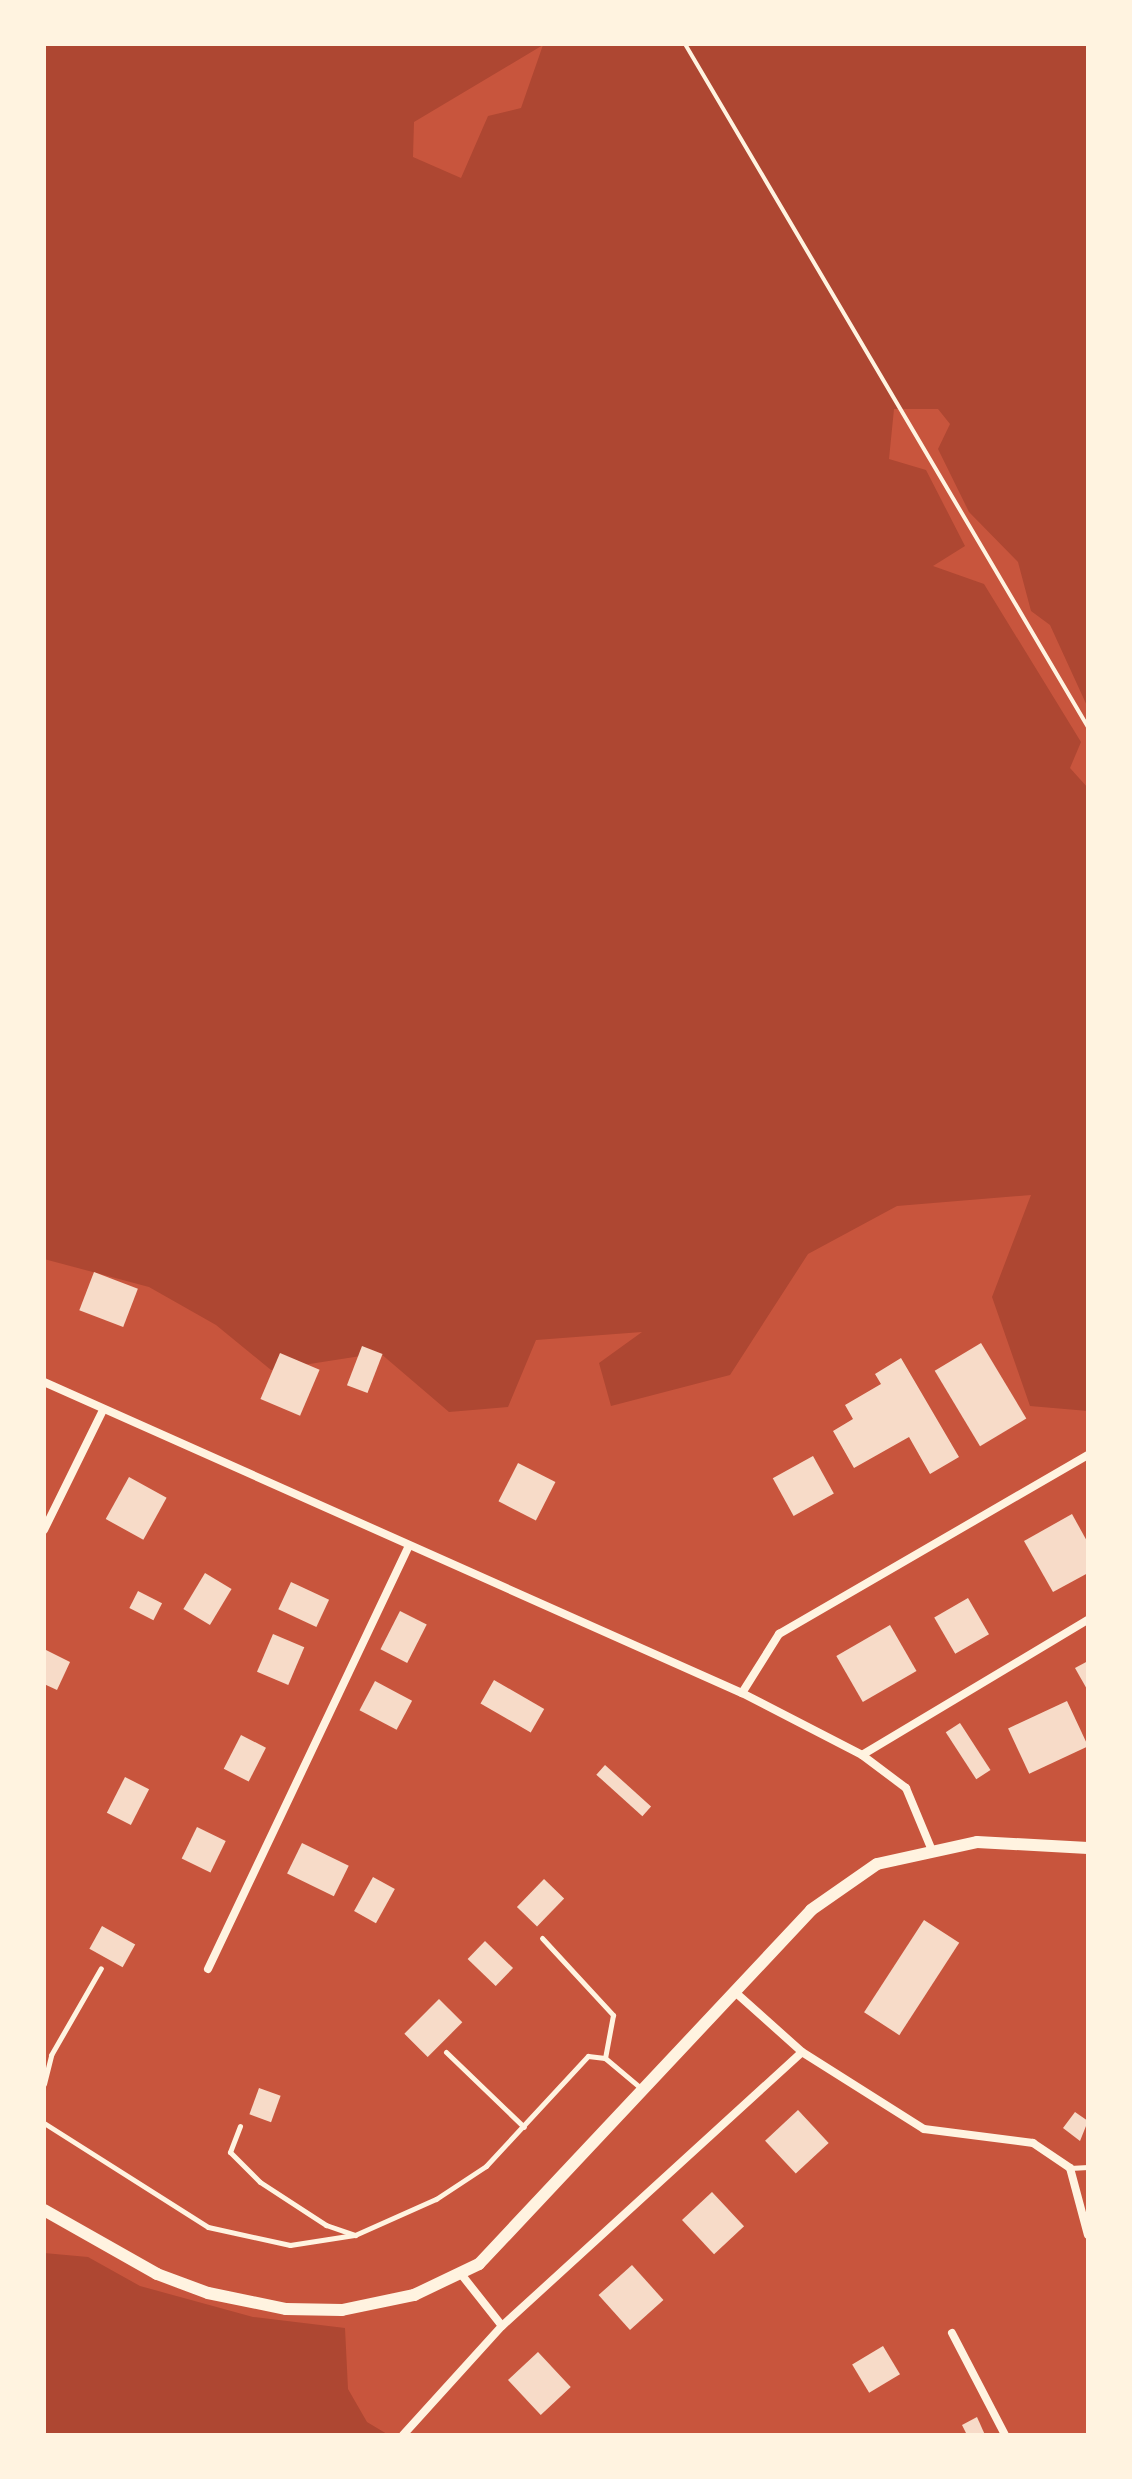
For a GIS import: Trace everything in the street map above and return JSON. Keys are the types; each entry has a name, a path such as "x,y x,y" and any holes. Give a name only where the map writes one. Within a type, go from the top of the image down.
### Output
{"street":[{"path":"44,1382 742,1693 862,1755 906,1788 931,1848"},
{"path":"44,1530 103,1410"},
{"path":"742,1693 779,1634 1088,1455"},
{"path":"208,1969 409,1545"},
{"path":"862,1755 1088,1620"},
{"path":"44,2210 157,2274 286,2309 365,2310 461,2274 479,2264 811,1910 877,1864 931,1848 1030,1842 1088,1848"},
{"path":"735,1992 802,2052 924,2129 1033,2143 1070,2168 1088,2235"},
{"path":"403,2435 502,2326 802,2052"},
{"path":"461,2274 502,2326"},
{"path":"952,2333 1005,2435"}],"lane":[{"path":"542,1938 613,2015 605,2058"},
{"path":"44,2084 51,2055 101,1968"},
{"path":"446,2052 524,2127"},
{"path":"44,2123 208,2227 290,2245 355,2235 436,2199 524,2127 588,2056 605,2058 644,2091"},
{"path":"240,2126 230,2152 260,2182 326,2225 355,2235"},
{"path":"1070,2168 1088,2167"}],"path":[{"path":"685,44 1088,727"}],"shaded area":[{"path":"44,44 1088,44 1088,708 1050,625 1031,611 1018,562 969,512 938,449 950,424 938,409 894,409 889,459 926,470 965,546 933,566 984,584 1081,742 1070,768 1088,788 1088,1411 1030,1406 992,1297 1031,1195 897,1206 808,1254 730,1375 611,1406 599,1363 642,1332 536,1340 508,1407 449,1412 380,1353 271,1370 216,1325 149,1287 44,1259","holes":["543,45 521,108 488,116 461,178 413,157 414,122"]},
{"path":"44,2253 88,2257 140,2286 253,2317 345,2328 348,2389 367,2422 387,2434 44,2435"}],"building":[{"path":"94,1272 138,1289 123,1327 79,1310"},
{"path":"981,1343 1026,1418 980,1446 935,1371"},
{"path":"362,1346 383,1354 367,1393 347,1385"},
{"path":"280,1353 320,1370 300,1416 260,1399"},
{"path":"901,1358 959,1457 930,1474 909,1437 854,1468 833,1431 853,1419 845,1405 881,1384 875,1374"},
{"path":"813,1456 834,1494 794,1516 773,1478"},
{"path":"518,1463 555,1482 536,1520 498,1501"},
{"path":"129,1477 167,1498 143,1540 106,1519"},
{"path":"1072,1514 1088,1543 1088,1573 1053,1592 1024,1541"},
{"path":"205,1573 232,1589 210,1625 183,1609"},
{"path":"291,1582 329,1600 316,1627 278,1609"},
{"path":"138,1591 162,1603 153,1620 129,1608"},
{"path":"968,1598 989,1634 955,1654 934,1618"},
{"path":"400,1611 427,1625 407,1663 380,1649"},
{"path":"890,1625 917,1671 863,1702 836,1656"},
{"path":"273,1634 304,1647 288,1685 257,1672"},
{"path":"44,1649 70,1662 57,1690 44,1684"},
{"path":"1088,1661 1088,1691 1075,1668"},
{"path":"494,1680 544,1709 531,1732 480,1703"},
{"path":"375,1681 412,1701 397,1730 360,1710"},
{"path":"1067,1701 1088,1746 1029,1774 1008,1728"},
{"path":"960,1723 990,1770 976,1779 946,1732"},
{"path":"241,1735 266,1748 249,1782 224,1769"},
{"path":"605,1765 651,1806 642,1816 596,1775"},
{"path":"125,1777 149,1789 131,1825 107,1813"},
{"path":"197,1827 226,1841 210,1872 182,1858"},
{"path":"302,1843 349,1866 334,1896 287,1874"},
{"path":"373,1877 395,1889 376,1923 354,1911"},
{"path":"544,1879 564,1898 537,1927 517,1907"},
{"path":"924,1920 959,1943 899,2035 864,2012"},
{"path":"102,1926 135,1944 123,1967 89,1949"},
{"path":"485,1941 513,1968 496,1986 468,1959"},
{"path":"439,1999 462,2022 428,2057 404,2034"},
{"path":"259,2088 281,2096 271,2122 249,2114"},
{"path":"798,2110 829,2143 796,2174 765,2141"},
{"path":"1075,2112 1088,2121 1080,2141 1063,2128"},
{"path":"712,2192 744,2226 714,2254 682,2220"},
{"path":"632,2265 663,2300 630,2330 599,2295"},
{"path":"883,2346 900,2374 869,2393 852,2365"},
{"path":"538,2352 571,2387 541,2415 508,2380"},
{"path":"977,2417 985,2435 967,2435 962,2425"}]}
